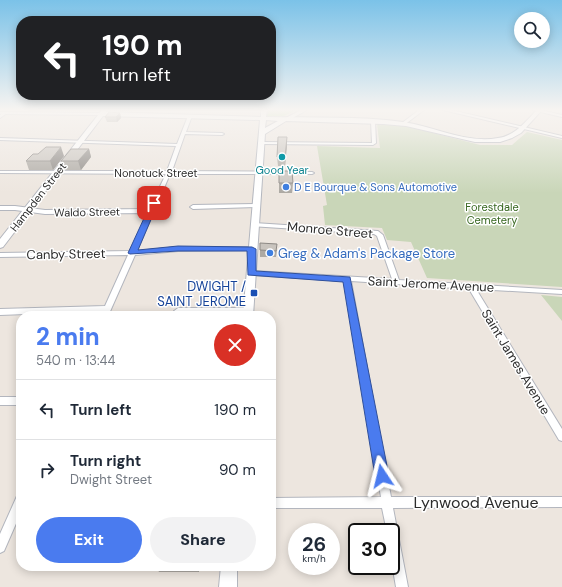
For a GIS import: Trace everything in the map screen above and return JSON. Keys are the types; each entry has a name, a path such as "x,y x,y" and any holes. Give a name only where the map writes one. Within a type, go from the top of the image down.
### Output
{"main road":[{"name":"Hampden Street","path":"0,245 84,137"},
{"path":"248,311 262,137"},
{"path":"463,137 493,141 510,137"},
{"path":"228,587 229,571"}],"street":[{"path":"106,311 168,174 181,137"},
{"path":"261,142 372,144 374,143 374,137"},
{"path":"0,139 178,145"},
{"name":"Nonotuck Street","path":"0,172 168,174 312,173"},
{"path":"193,207 256,206"},
{"name":"Waldo Street","path":"0,208 45,212 151,211"},
{"name":"Monroe Street","path":"254,225 376,232 380,235 396,282"},
{"name":"Canby Street","path":"0,255 132,253 178,249 252,249"},
{"name":"Saint Jerome Avenue","path":"252,273 562,292"},
{"path":"347,279 402,587"},
{"name":"Saint James Avenue","path":"471,286 562,437"},
{"path":"27,311 107,308"},
{"path":"0,312 16,311"},
{"path":"0,401 16,401"},
{"name":"Lynwood Avenue","path":"276,503 562,502"},
{"path":"0,547 16,511"}],"green space":[{"name":"Forestdale Cemetery","path":"379,137 450,137 480,145 512,145 521,137 551,137 562,140 562,287 427,278 411,242 387,240 382,228 325,225 323,206 327,205 317,146 380,148"},
{"path":"541,295 562,297 562,321"}],"building":[{"path":"278,137 287,137 285,157 277,157"},
{"path":"46,147 61,147 50,161 26,161 33,154 38,154"},
{"path":"71,149 89,149 78,161 61,161"},
{"path":"279,171 292,171 293,183 279,183"},
{"path":"260,243 277,244 276,251 260,250"}],"place":[{"name":"Good Year","path":"282,157"},
{"name":"D E Bourque & Sons Automotive","path":"286,187"},
{"name":"Greg & Adam's Package Store","path":"270,253"},
{"name":"DWIGHT / SAINT JEROME","path":"254,293"}],"route":[{"path":"154,203 132,253 178,249 252,249 252,273 347,279 382,476"}]}
